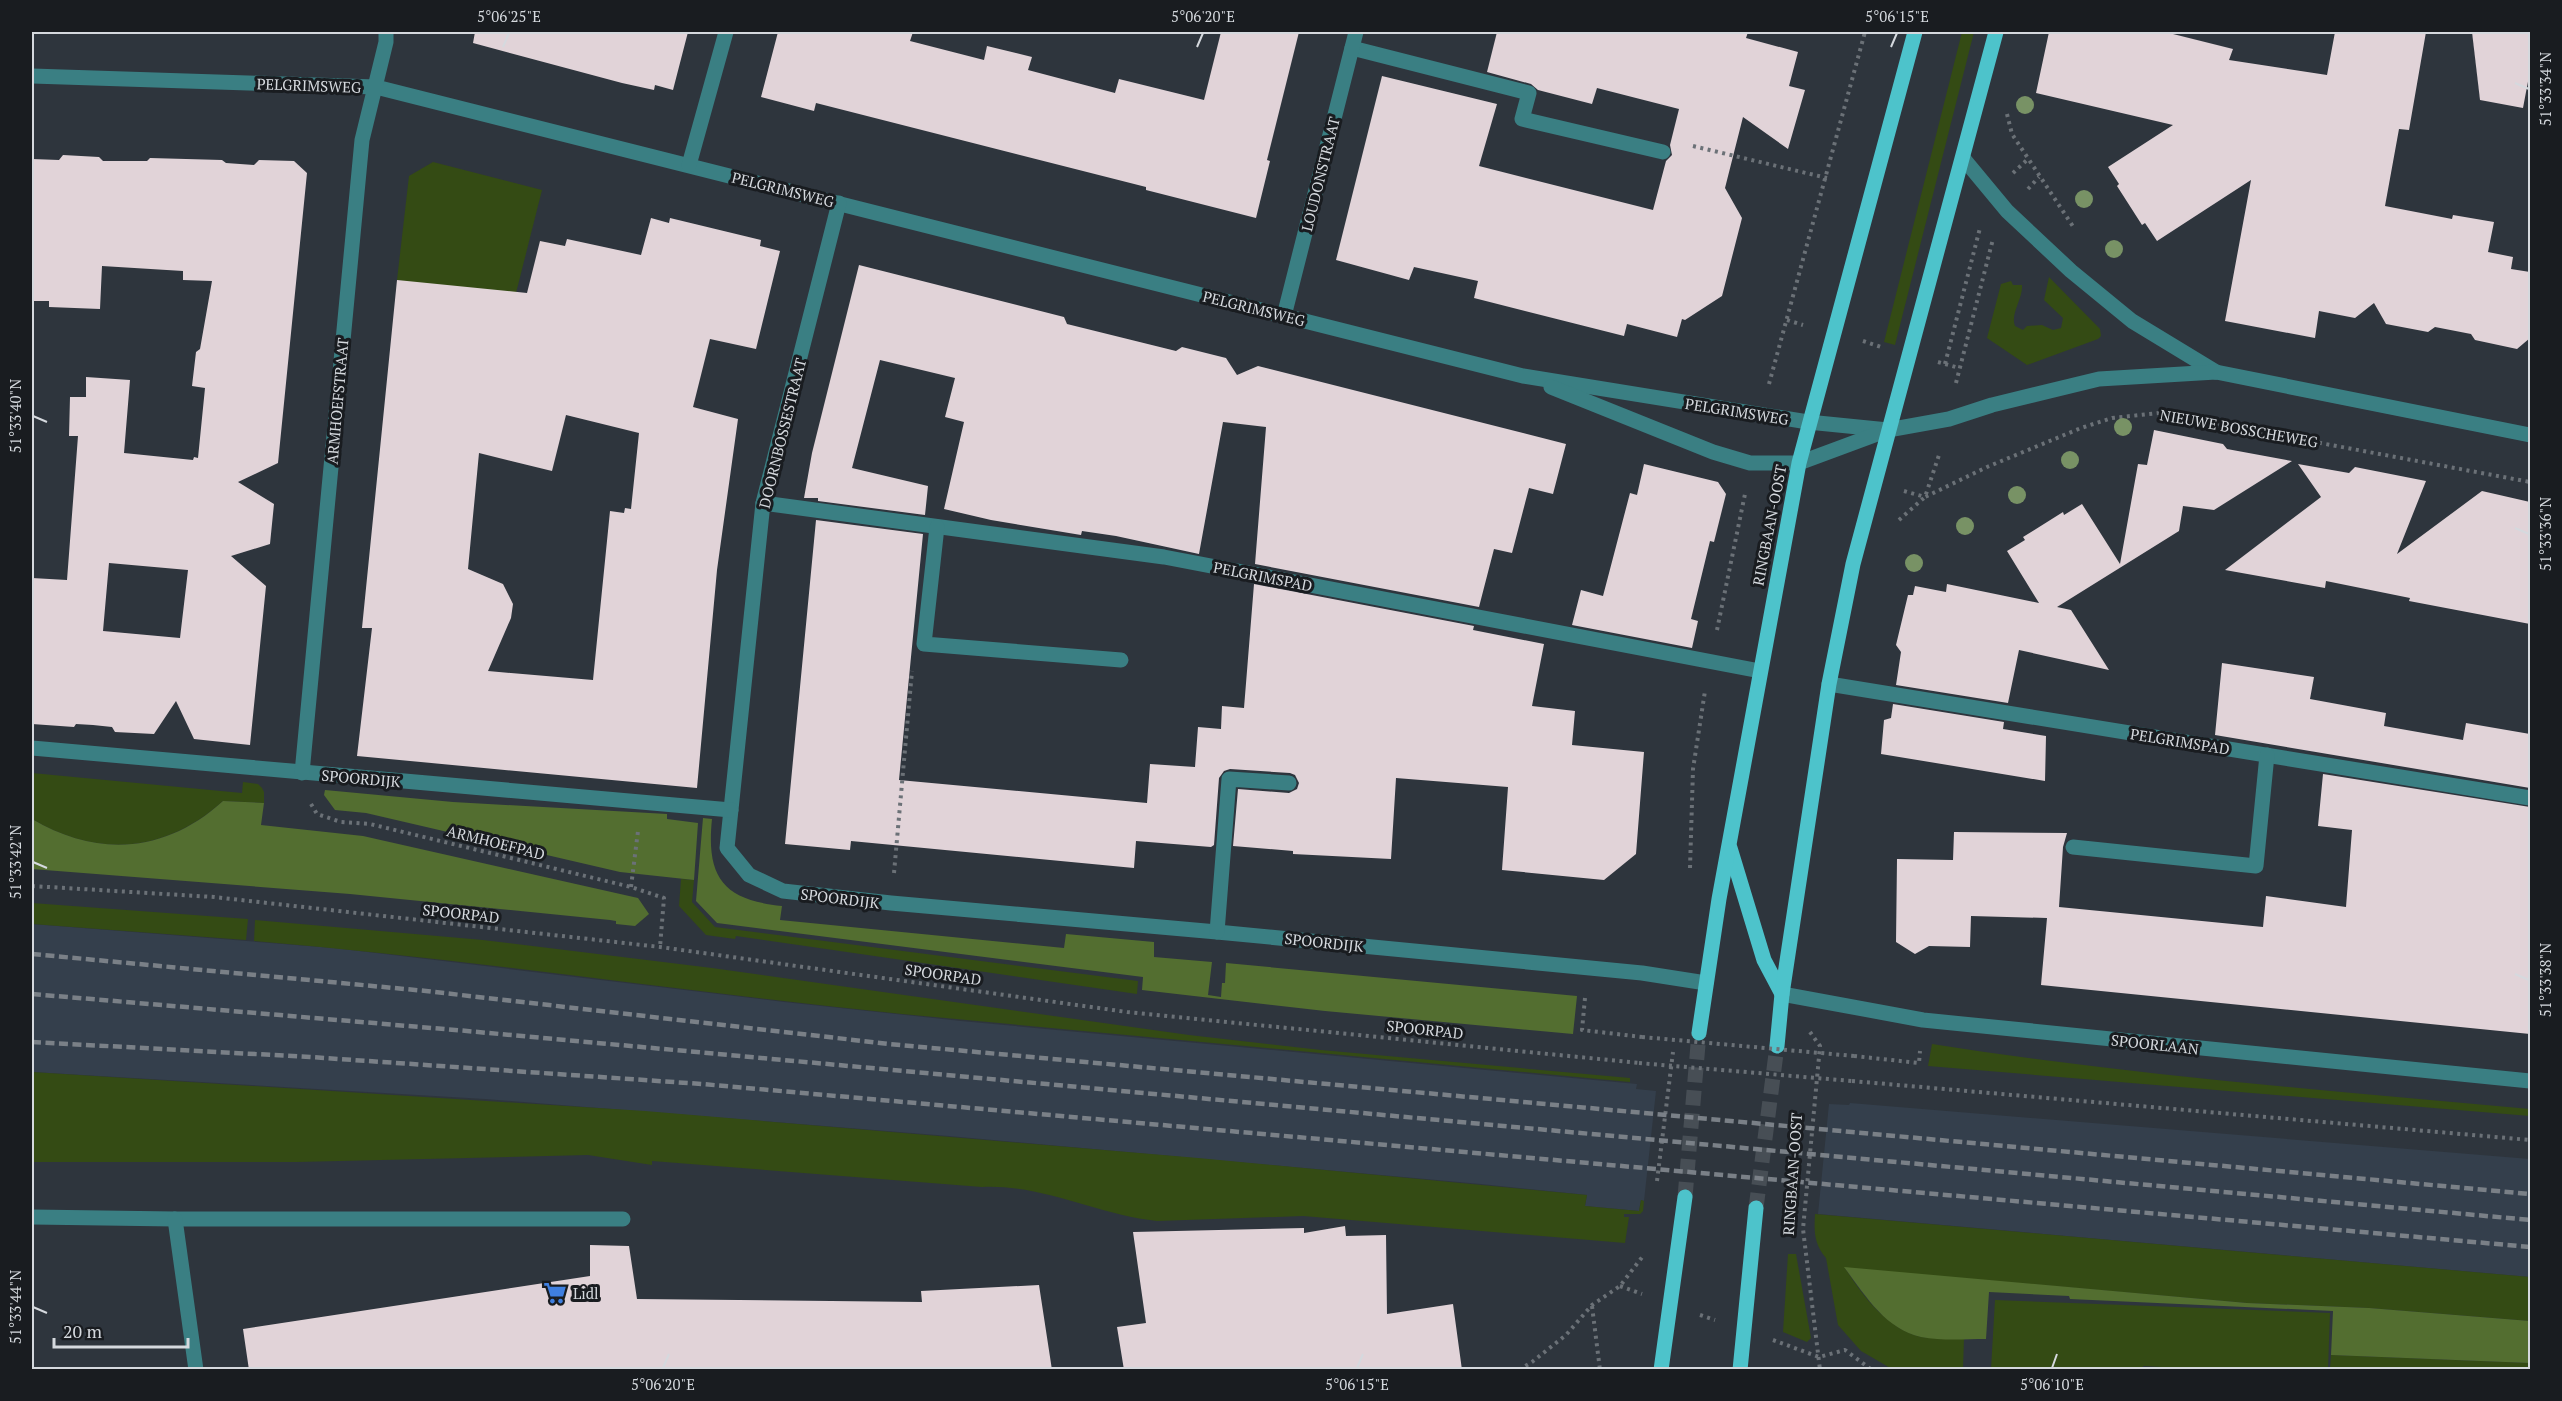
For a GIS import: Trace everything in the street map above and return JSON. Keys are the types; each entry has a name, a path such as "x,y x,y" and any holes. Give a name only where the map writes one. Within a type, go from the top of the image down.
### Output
{"main road":[{"name":"RINGBAAN-OOST","path":"1699,1033 1729,845 1799,463 1915,32"},
{"path":"1777,1046 1782,994 1829,684 1853,564 1996,32"},
{"path":"1729,845 1764,960 1782,994"},
{"path":"1661,1370 1685,1197"},
{"path":"1740,1370 1756,1208"}],"street":[{"name":"ARMHOEFSTRAAT","path":"302,773 362,140 376,87 386,32"},
{"path":"689,165 726,32"},
{"name":"LOUDONSTRAAT","path":"1284,316 1356,32"},
{"path":"1352,48 1529,93 1522,119 1663,152"},
{"name":"PELGRIMSWEG","path":"32,76 376,87 1523,376 1808,423"},
{"path":"1963,158 2007,211 2071,271 2132,321 2216,372"},
{"name":"DOORNBOSSESTRAAT","path":"731,810 763,503 839,203"},
{"path":"1799,463 1888,430 1949,419 1992,405 2099,379 2216,372 2530,435"},
{"name":"PELGRIMSWEG","path":"1523,376 1713,452 1750,463 1799,463"},
{"path":"1808,423 1888,430"},
{"name":"PELGRIMSPAD","path":"763,503 1164,557 1760,671"},
{"path":"937,526 924,644 1121,660"},
{"name":"PELGRIMSPAD","path":"1829,684 2530,798"},
{"name":"SPOORDIJK","path":"32,748 731,810 728,848 749,875 783,891 1642,973 1706,983"},
{"path":"2073,847 2256,866 2267,755"},
{"path":"1217,932 1229,779 1289,783"},
{"name":"SPOORLAAN","path":"1782,994 1923,1020 2530,1081"},
{"path":"32,1216 175,1219 623,1219"},
{"path":"175,1219 196,1370"}],"path":[{"path":"1761,415 1865,32"},
{"path":"1895,524 1925,497 1934,474 1993,239 2007,211 2040,177 2012,134 2007,111"},
{"path":"1663,152 1666,139 1827,178"},
{"path":"1945,364 1982,219 1995,196 2028,159"},
{"path":"1787,320 1960,368"},
{"name":"NIEUWE BOSSCHEWEG","path":"1925,497 1987,467 2081,428 2112,418 2159,412 2530,482"},
{"path":"891,903 914,659 924,644"},
{"name":"ARMHOEFPAD","path":"302,773 303,790 317,814 340,822 370,824 631,887 664,898 660,947"},
{"path":"631,887 642,801"},
{"name":"SPOORPAD","path":"32,886 214,897 660,947 1127,1012 1639,1063 2530,1140"},
{"name":"RINGBAAN-OOST","path":"1782,994 1820,1046 1803,1229 1820,1370"},
{"path":"1582,1030 1919,1063"},
{"path":"1518,1370 1566,1335 1592,1305 1600,1370"},
{"path":"1820,1357 1845,1350 1872,1370"}],"shaded area":[{"path":"32,924 334,948 961,1021 1637,1084 1636,1089 1656,1091 1644,1201 1641,1200 1639,1211 1585,1206 1587,1195 949,1136 485,1099 32,1072"},
{"path":"1850,1103 2530,1159 2530,1277 1818,1214 1829,1104 1849,1105"}],"green space":[{"path":"1962,32 1974,32 1895,345 1884,342"},
{"path":"433,162 542,190 514,301 397,280 409,176"},
{"path":"2049,277 2100,329 2101,336 2027,365 1987,338 2001,284 2011,281 2013,285 2022,285 2014,316 2015,326 2023,330 2027,326 2042,325 2053,330 2061,328 2063,318 2044,300"},
{"path":"32,773 242,793 243,782 258,784 262,788 264,803 223,801 201,818 178,831 154,840 130,844 106,844 82,840 57,832 32,819"},
{"path":"325,790 453,802 667,814 667,819 698,823 694,880 620,872 366,813 335,810 324,795"},
{"path":"223,801 264,803 261,825 363,836 638,898 649,914 635,926 616,924 616,921 610,920 350,894 32,869 32,819 57,832 82,840 106,844 131,844 155,840 178,831 201,818"},
{"path":"703,818 712,819 712,856 723,882 732,891 745,898 782,906 780,920 1064,948 1066,934 1154,942 1154,957 1212,962 1208,995 1221,997 1222,983 1225,983 1226,963 1577,996 1573,1034 1325,1011 1142,990 1143,977 717,923 696,901"},
{"path":"681,879 694,880 692,902 715,927 1138,981 1137,994 736,936 735,939 706,935 679,906"},
{"path":"32,903 248,919 246,940 32,924"},
{"path":"255,920 483,940 712,968 1189,1035 1321,1050 1630,1078 1630,1082 902,1014 416,957 254,941"},
{"path":"1932,1044 2081,1065 2306,1089 2530,1109 2530,1116 1928,1066"},
{"path":"32,1072 645,1111 1198,1158 1587,1195 1585,1206 1639,1211 1641,1200 1644,1201 1643,1211 1640,1214 1624,1214 1624,1217 1629,1217 1625,1243 1303,1216 1157,1221 1113,1213 1027,1190 1005,1187 652,1161 652,1165 588,1155 297,1162 32,1162"},
{"path":"1815,1214 2530,1277 2530,1321 2369,1308 2247,1303 1845,1268 1868,1300 1898,1327 1922,1337 1964,1338 1963,1369 1892,1369 1861,1351 1838,1325 1826,1258 1819,1248 1816,1237"},
{"path":"1788,1254 1796,1254 1811,1338 1807,1342 1783,1332"},
{"path":"1844,1267 2247,1303 2369,1308 2530,1321 2530,1363 2331,1355 2333,1311 2070,1299 2069,1296 1989,1292 1986,1339 1921,1337 1908,1333 1886,1319"},
{"path":"1995,1300 2330,1313 2328,1369 2163,1370 2162,1367 2143,1366 2143,1370 1991,1369"},
{"path":"2331,1355 2530,1363 2530,1369 2330,1369"}],"building":[{"path":"475,32 688,32 673,90 655,85 654,90 473,43"},
{"path":"778,32 913,32 910,41 984,60 987,46 1032,57 1028,70 1115,93 1119,79 1204,100 1221,32 1299,32 1267,160 1270,161 1256,218 1146,190 1146,187 816,103 814,111 761,97"},
{"path":"1497,32 1748,32 1746,38 1798,52 1789,86 1805,90 1788,149 1743,117 1725,188 1742,218 1722,296 1685,320 1682,319 1677,337 1627,324 1624,336 1474,298 1478,281 1414,267 1409,280 1336,260 1382,76 1497,104 1479,166 1653,210 1666,161 1672,155 1670,145 1679,109 1597,88 1592,104 1538,90 1531,84 1487,72"},
{"path":"2049,32 2165,32 2233,49 2229,60 2327,75 2335,32 2426,32 2409,130 2399,129 2385,206 2452,219 2453,215 2494,222 2488,252 2513,257 2511,269 2530,272 2530,338 2517,349 2475,340 2471,334 2435,327 2428,332 2386,324 2374,303 2355,318 2319,311 2315,338 2225,321 2251,180 2157,241 2145,223 2142,225 2117,186 2119,184 2108,167 2173,125 2036,93"},
{"path":"2472,32 2530,32 2530,71 2523,108 2480,100"},
{"path":"63,155 99,157 103,161 147,161 150,158 222,160 226,163 254,165 259,160 294,161 307,173 278,463 238,482 274,504 270,544 231,556 266,586 250,745 194,739 176,701 154,734 115,732 112,727 93,725 76,724 74,727 32,724 32,578 67,580 78,436 69,436 70,397 86,397 86,377 130,380 124,453 193,460 194,457 198,458 205,388 192,386 196,352 200,349 212,281 183,280 183,271 102,266 100,309 49,307 49,301 32,301 32,159 59,160","holes":["109,563 188,570 180,638 103,631"]},
{"path":"651,218 669,223 670,218 761,240 760,246 780,251 756,349 710,339 693,407 738,419 717,570 697,788 357,756 372,628 362,628 397,280 527,293 540,241 565,246 567,239 641,255","holes":["566,415 639,433 631,509 625,508 624,513 610,511 593,680 488,671 511,618 513,604 503,584 468,569 479,453 552,471"]},
{"path":"859,265 1064,317 1067,324 1176,351 1182,347 1226,358 1237,375 1258,366 1566,444 1553,494 1529,488 1512,553 1494,549 1479,607 1255,564 1266,427 1223,422 1199,554 1116,536 1082,531 1081,535 991,520 944,509 964,422 945,417 955,378 880,360 852,468 928,486 925,515 818,501 818,498 804,498 812,453"},
{"path":"2154,430 2223,444 2227,449 2292,461 2214,510 2183,506 2179,531 2057,607 2071,610 2109,670 2019,650 2008,703 1896,685 1901,652 1896,645 1908,595 1913,595 1915,586 1946,592 1947,584 2039,603 2007,551 2025,540 2023,537 2063,512 2064,515 2082,504 2120,564 2138,464 2147,465"},
{"path":"1644,464 1718,482 1726,494 1714,542 1710,541 1691,619 1698,621 1692,648 1572,625 1581,590 1603,596 1630,493 1637,495"},
{"path":"2298,464 2349,473 2355,467 2426,481 2397,554 2482,491 2530,502 2530,624 2409,601 2410,598 2326,581 2325,588 2225,570 2321,497"},
{"path":"816,520 923,534 899,780 1147,803 1150,764 1195,767 1198,727 1221,729 1222,706 1244,708 1254,584 1474,626 1473,630 1544,644 1532,706 1575,711 1572,745 1644,752 1636,854 1604,880 1502,870 1508,787 1396,778 1391,859 1293,854 1293,851 1233,846 1238,789 1289,793 1297,789 1299,783 1295,775 1290,773 1230,769 1224,771 1219,778 1214,845 1211,847 1136,841 1134,868 851,841 850,850 785,844"},
{"path":"2222,663 2314,677 2310,699 2386,713 2384,726 2463,740 2466,723 2530,734 2530,788 2215,735"},
{"path":"1893,704 2004,722 2003,729 2046,736 2045,781 1881,754 1884,720 1891,718"},
{"path":"2323,774 2530,807 2530,1034 2041,985 2047,918 1971,916 1970,947 1929,946 1915,954 1896,942 1897,859 1953,860 1954,832 2067,833 2063,847 2059,907 2263,927 2266,896 2346,907 2352,830 2318,826"},
{"path":"1345,1226 1346,1236 1386,1235 1387,1314 1453,1304 1462,1370 1124,1370 1117,1327 1146,1323 1133,1232 1304,1228 1304,1233"},
{"path":"590,1245 629,1246 637,1299 922,1302 921,1291 1039,1285 1052,1370 249,1370 243,1329 590,1276"}],"tunnel":[{"path":"1685,1197 1699,1033"},
{"path":"1756,1208 1777,1046"}],"railway":[{"path":"32,954 426,991 889,1044 2530,1194"},
{"path":"32,994 467,1031 2530,1220"},
{"path":"32,1042 310,1057 702,1084 2530,1247"}],"place":[{"name":"Lidl","path":"555,1293"}]}
